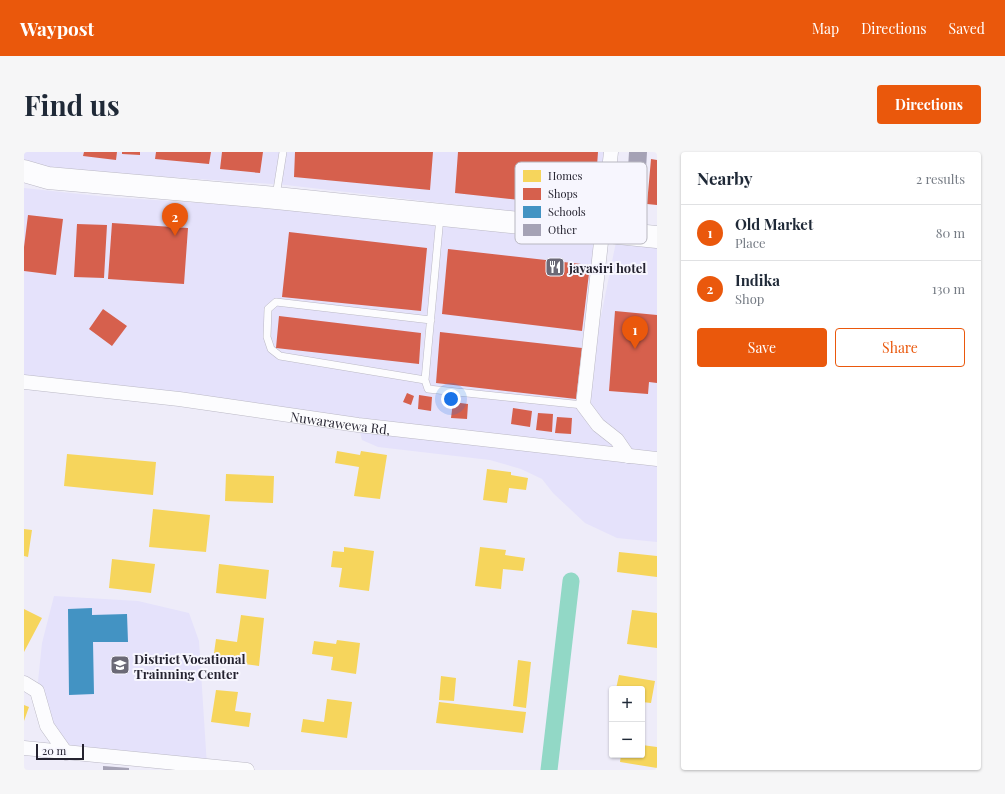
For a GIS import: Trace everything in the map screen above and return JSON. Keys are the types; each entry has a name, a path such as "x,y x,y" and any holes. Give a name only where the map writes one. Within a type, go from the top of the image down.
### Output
{"main road":[{"path":"24,171 48,178 276,198 440,215 515,227"},
{"path":"647,238 657,237"}],"street":[{"path":"610,162 611,152"},
{"path":"602,244 583,405 598,425 617,440 628,456"},
{"name":"Nuwarawewa Rd,","path":"24,382 179,399 358,425 657,459"},
{"path":"24,683 37,691 47,726 66,753"},
{"path":"24,748 247,770"}],"lane":[{"path":"276,198 283,152"},
{"path":"440,215 424,380 428,389 583,405"},
{"path":"424,380 280,356 271,349 267,336 268,309 276,302 431,320"}],"shaded area":[{"path":"24,152 609,152 607,162 515,162 515,212 286,185 54,169 26,161 24,159"},
{"path":"24,188 108,197 281,208 515,232 515,244 594,244 584,400 616,244 632,244 657,247 657,542 617,538 585,523 553,493 542,479 521,469 490,460 378,447 362,440 358,425 24,382"},
{"name":"District Vocational Trainning Center","path":"54,596 138,601 189,613 199,641 207,766 66,753 37,691 42,643"}],"building: Homes":[{"path":"337,451 360,455 361,451 387,455 380,499 354,496 359,467 335,463"},
{"path":"67,454 156,462 153,495 64,486"},
{"path":"487,469 511,472 511,475 528,478 526,490 509,488 507,503 483,500"},
{"path":"226,474 274,476 273,503 225,501"},
{"path":"153,509 210,515 206,552 149,547"},
{"path":"24,529 32,530 28,557 24,556"},
{"path":"344,547 374,551 369,591 339,587 342,568 331,567 333,551 344,552"},
{"path":"480,547 506,550 505,555 525,558 523,571 503,569 501,589 475,586"},
{"path":"619,552 657,556 657,577 617,572"},
{"path":"112,559 155,564 151,593 109,588"},
{"path":"219,564 269,570 266,599 216,593"},
{"path":"24,609 42,618 24,652"},
{"path":"632,610 657,613 657,648 627,644"},
{"path":"241,615 264,618 259,666 213,660 216,639 237,642"},
{"path":"337,640 360,643 356,674 331,670 333,657 312,654 314,641 336,644"},
{"path":"518,660 531,662 526,708 513,706"},
{"path":"619,675 655,681 651,703 645,702 645,686 617,686"},
{"path":"441,676 456,678 454,701 439,700"},
{"path":"216,690 238,692 235,711 251,713 249,727 211,722"},
{"path":"327,699 352,702 347,738 301,732 303,719 324,722"},
{"path":"439,702 526,712 523,733 436,723"},
{"path":"24,705 29,707 24,721"},
{"path":"645,745 657,747 657,768 620,762 621,758 645,758"}],"building: Shops":[{"path":"84,152 117,152 116,160 83,156"},
{"path":"122,152 140,152 140,155 122,154"},
{"path":"156,152 211,152 209,164 155,159"},
{"path":"222,152 263,152 260,173 220,169"},
{"path":"295,152 433,152 430,190 294,177"},
{"path":"458,152 598,152 597,162 515,162 515,199 455,193"},
{"path":"651,159 657,160 657,205 647,204"},
{"path":"28,215 63,219 56,275 24,271 24,247"},
{"path":"112,223 188,228 184,284 108,279"},
{"path":"77,224 107,225 104,278 74,277"},
{"path":"289,232 427,248 421,311 282,297"},
{"path":"448,249 590,265 582,331 442,314"},
{"path":"103,309 127,326 112,346 89,329"},
{"path":"615,311 657,315 657,383 649,382 648,394 609,391"},
{"path":"279,316 421,333 419,364 276,348"},
{"path":"440,332 582,348 576,399 436,383"},
{"path":"407,393 414,396 411,405 403,402"},
{"path":"419,395 432,397 431,411 418,409"},
{"path":"453,402 468,404 467,419 451,418"},
{"path":"513,408 532,411 530,427 511,424"},
{"path":"538,413 553,414 552,432 536,430"},
{"path":"557,417 572,418 571,434 555,433"}],"building: Schools":[{"path":"92,608 92,615 127,614 128,642 93,642 94,694 69,695 68,609"}],"building: Other":[{"path":"629,152 647,152 646,162 628,162"},
{"path":"103,766 129,768 129,770 103,770"}],"waterway":[{"path":"549,770 571,581"}],"place":[{"name":"Indika","path":"175,236"},
{"name":"jayasiri hotel","path":"555,267"},
{"name":"Old Market","path":"635,349"},
{"name":"District Vocational Trainning Center","path":"120,665"}]}
